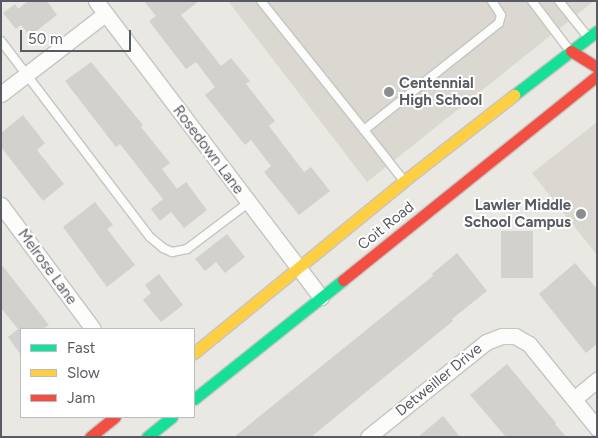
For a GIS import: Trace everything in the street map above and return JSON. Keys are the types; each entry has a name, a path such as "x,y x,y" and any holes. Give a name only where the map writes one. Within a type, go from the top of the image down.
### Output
{"main road":[{"name":"Coit Road","path":"195,352 299,269 404,181 592,34"},
{"path":"592,34 597,57"},
{"path":"571,51 597,67"},
{"name":"Coit Road","path":"195,398 597,76"},
{"path":"90,437 114,418"},
{"path":"147,437 171,418"}],"street":[{"name":"Rosedown Lane","path":"96,1 248,203 322,297"},
{"path":"1,94 105,14"},
{"name":"Melrose Lane","path":"1,205 92,328"},
{"name":"Detweiller Drive","path":"368,437 486,342 502,336 515,336 529,344 574,399"},
{"path":"597,380 574,399 597,428"}],"lane":[{"path":"262,1 404,181"},
{"path":"364,130 499,23 501,15 492,1"},
{"path":"532,1 571,51"},
{"path":"559,1 592,34"},
{"path":"1,41 150,237 163,248 172,252 187,249 248,203"}],"shaded area":[{"name":"Centennial High School","path":"228,1 594,1 367,182"},
{"name":"Lawler Middle School Campus","path":"597,122 597,255 532,173"}],"building":[{"path":"28,1 47,1 57,15 30,36 21,25 16,29 3,13 15,4 18,9"},
{"path":"144,1 199,1 181,15 221,66 231,58 250,81 246,84 275,121 269,126 304,172 311,167 330,191 299,215 264,172 271,166 251,140 245,145 205,95 215,87 196,62 186,69 149,21 156,16"},
{"path":"91,62 143,125 141,127 170,163 162,169 177,189 186,182 207,210 184,228 171,212 160,221 151,209 163,199 120,144 116,147 65,81"},
{"path":"23,115 45,143 37,150 64,184 43,201 1,147 1,133"},
{"path":"95,202 113,225 107,229 135,265 107,287 63,227"},
{"path":"501,231 533,231 533,278 501,278"},
{"path":"227,234 245,257 225,273 216,262 205,271 195,259"},
{"path":"457,253 487,291 452,319 453,321 311,437 234,437 433,276 432,274"},
{"path":"575,263 597,289 597,344 586,353 539,294"},
{"path":"1,264 49,325 44,328 20,328 20,354 8,337 18,329 1,308"},
{"path":"159,274 183,305 161,322 143,300 151,293 145,285"},
{"path":"507,364 566,437 506,437 470,395"},
{"path":"443,416 460,437 418,437"}],"traffic: fast":[{"path":"514,95 597,31"},
{"path":"195,398 343,280"},
{"path":"147,437 171,418"}],"traffic: slow":[{"path":"195,352 404,181 514,95"}],"traffic: jam":[{"path":"571,51 597,67"},
{"path":"343,280 597,76"},
{"path":"90,437 114,418"}],"place":[{"name":"Centennial High School","path":"389,92"},
{"name":"Lawler Middle School Campus","path":"581,214"}]}
